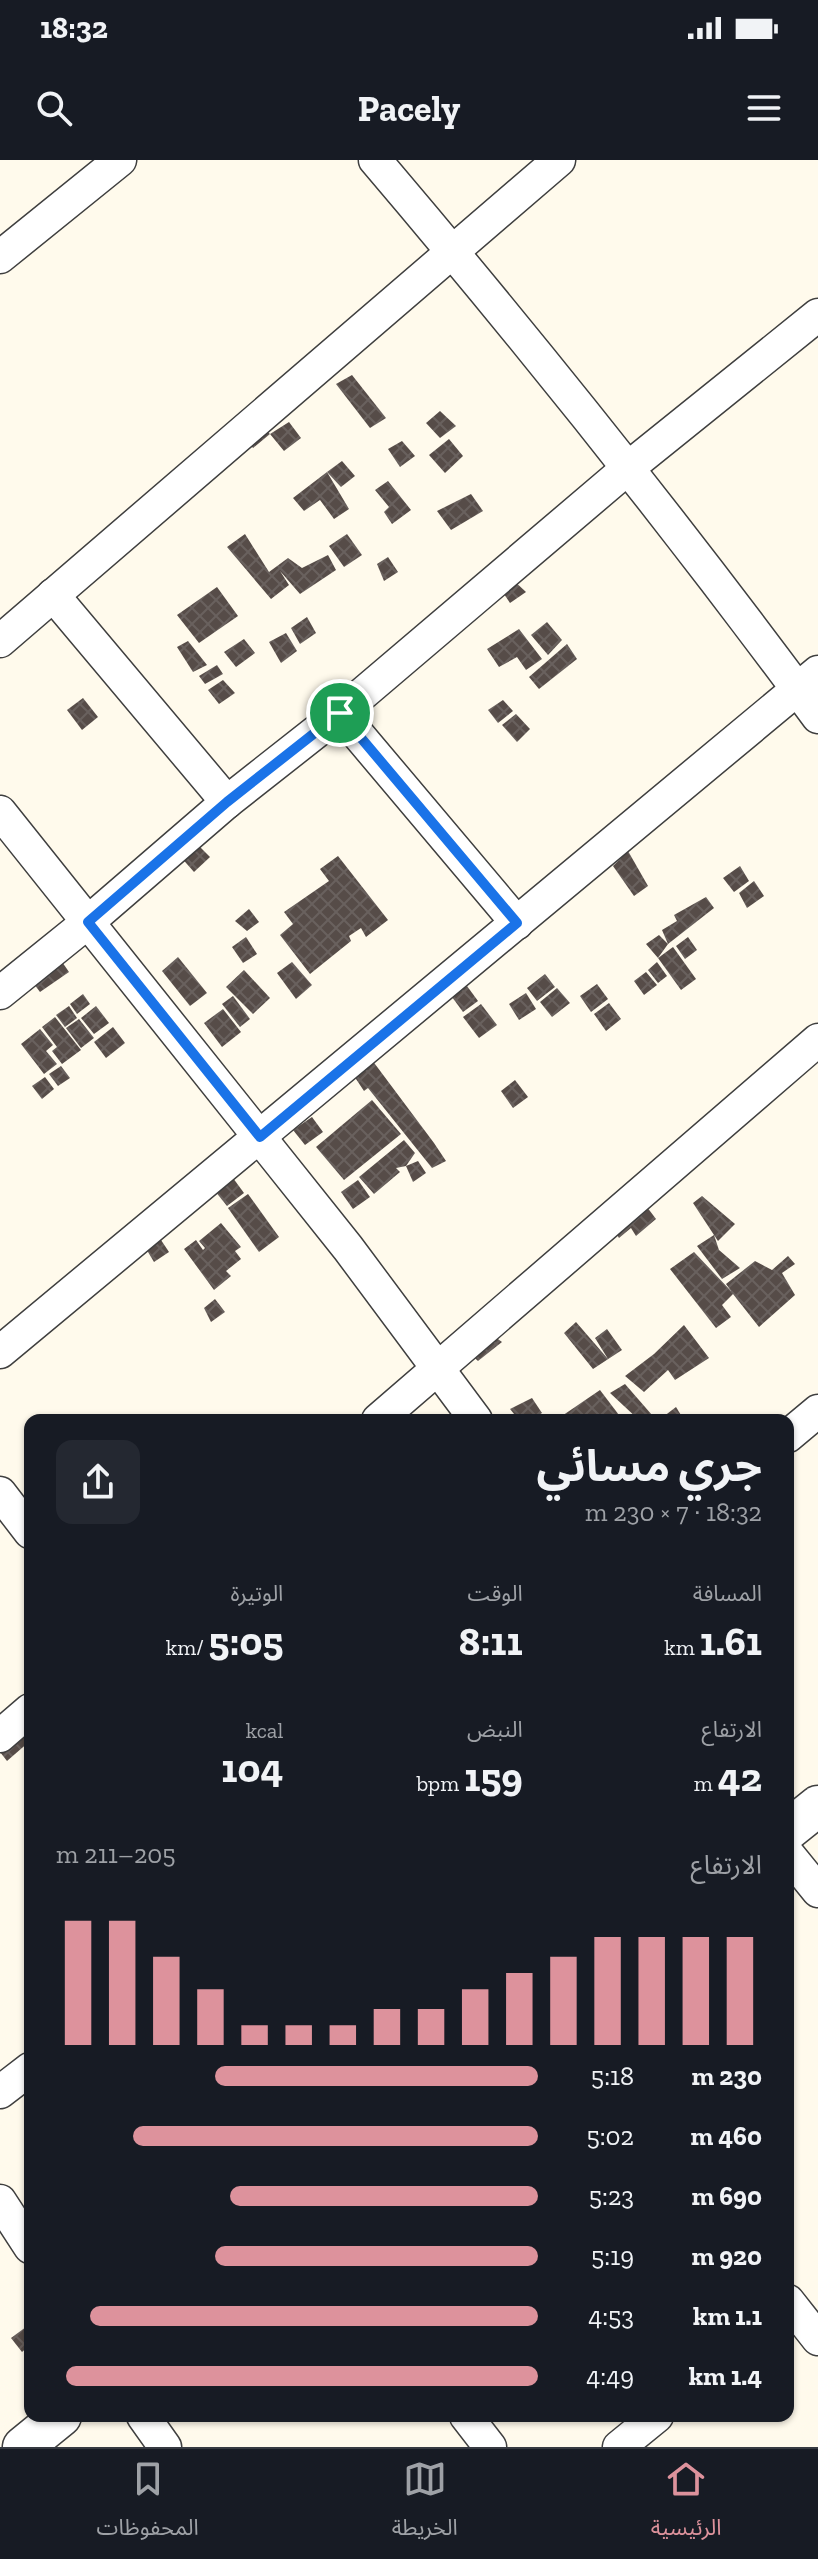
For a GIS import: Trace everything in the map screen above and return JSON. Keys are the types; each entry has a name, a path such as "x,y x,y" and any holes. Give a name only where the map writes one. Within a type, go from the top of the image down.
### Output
{"street":[{"path":"0,257 120,160"},
{"path":"375,160 808,681 818,717"},
{"path":"0,641 559,160"},
{"path":"0,993 227,802 340,713 628,468 818,315"},
{"path":"53,595 227,802"},
{"path":"0,1352 808,681"},
{"path":"340,713 517,923"},
{"path":"0,812 348,1248 472,1414"},
{"path":"385,1414 818,1040"},
{"path":"794,1431 818,1411"},
{"path":"0,1493 24,1524"},
{"path":"0,1736 24,1715"},
{"path":"794,1825 818,1806"},
{"path":"794,1861 818,1891"},
{"path":"0,2092 24,2074"},
{"path":"0,2201 24,2238"},
{"path":"794,2312 818,2339"},
{"path":"23,2447 54,2422"},
{"path":"147,2422 165,2447"},
{"path":"471,2422 490,2447"},
{"path":"619,2447 650,2422"}],"building":[{"path":"352,375 386,418 370,428 336,384"},
{"path":"440,411 456,426 440,438 426,423"},
{"path":"289,422 301,438 284,451 270,434"},
{"path":"259,424 270,434 253,448 245,437"},
{"path":"449,439 463,456 445,473 429,455"},
{"path":"402,441 415,456 400,467 388,449"},
{"path":"342,461 355,476 341,487 327,472"},
{"path":"327,472 349,509 334,519 320,500 304,511 293,498"},
{"path":"388,481 411,510 392,524 384,512 389,507 375,490"},
{"path":"471,494 483,511 451,530 437,511"},
{"path":"245,534 269,572 288,558 302,568 328,555 336,570 300,594 280,571 289,585 271,599 227,547"},
{"path":"347,534 362,555 344,567 329,546"},
{"path":"388,557 398,572 384,581 377,564"},
{"path":"512,579 526,592 510,603 500,588"},
{"path":"217,587 238,616 199,643 177,615"},
{"path":"307,617 316,633 300,644 291,628"},
{"path":"547,622 562,640 548,655 531,635"},
{"path":"519,629 542,659 526,670 517,657 499,667 487,649"},
{"path":"286,633 297,651 281,663 269,642"},
{"path":"244,639 255,653 236,667 224,652"},
{"path":"188,641 207,665 193,672 177,647"},
{"path":"567,644 577,659 539,689 529,677"},
{"path":"217,665 223,674 205,684 199,676"},
{"path":"223,680 235,693 219,704 208,690"},
{"path":"83,698 98,717 82,730 67,710"},
{"path":"503,700 513,711 498,723 488,710"},
{"path":"516,714 530,729 517,742 502,725"},
{"path":"194,841 210,857 194,872 179,855"},
{"path":"628,851 648,886 634,896 613,866"},
{"path":"338,856 388,920 366,937 361,928 349,936 351,941 310,974 280,935 293,924 284,912 329,881 320,869"},
{"path":"740,866 749,881 734,892 723,878"},
{"path":"754,881 764,896 747,908 739,893"},
{"path":"706,897 714,908 668,944 662,930 677,921 674,915"},
{"path":"249,909 259,922 247,931 235,921"},
{"path":"659,935 668,944 658,958 646,944"},
{"path":"246,937 257,954 243,963 232,947"},
{"path":"688,937 697,950 685,959 676,946"},
{"path":"673,947 696,979 681,990 658,958"},
{"path":"178,957 207,993 190,1006 162,971"},
{"path":"60,959 69,972 40,992 31,980"},
{"path":"292,962 312,985 296,999 277,973"},
{"path":"657,962 667,976 658,983 648,970"},
{"path":"244,970 270,998 253,1014 226,987"},
{"path":"646,972 657,985 644,995 634,981"},
{"path":"545,974 555,987 537,1001 527,988"},
{"path":"597,984 608,999 591,1012 580,996"},
{"path":"467,986 478,1001 463,1012 452,997"},
{"path":"557,988 570,1003 552,1017 540,1002"},
{"path":"526,993 536,1009 519,1020 509,1004"},
{"path":"83,994 90,1004 77,1014 70,1004"},
{"path":"233,996 250,1019 240,1027 222,1004"},
{"path":"609,1003 621,1019 606,1031 594,1014"},
{"path":"481,1004 497,1025 479,1038 463,1017"},
{"path":"69,1006 77,1018 65,1027 56,1015"},
{"path":"96,1006 109,1023 94,1034 81,1018"},
{"path":"223,1009 241,1032 222,1047 204,1023"},
{"path":"55,1017 81,1050 62,1064 52,1051 57,1047 42,1027"},
{"path":"79,1019 94,1038 81,1048 66,1028"},
{"path":"113,1027 125,1043 106,1058 94,1042"},
{"path":"40,1029 53,1045 46,1051 57,1064 44,1074 21,1044"},
{"path":"372,1060 446,1161 432,1168 368,1088 364,1091 352,1073"},
{"path":"61,1066 70,1078 58,1086 49,1074"},
{"path":"45,1077 54,1089 42,1099 32,1086"},
{"path":"515,1080 528,1097 513,1108 501,1091"},
{"path":"372,1100 401,1134 344,1180 316,1147"},
{"path":"312,1117 323,1132 305,1145 293,1130"},
{"path":"404,1140 415,1153 406,1166 396,1168 400,1172 374,1194 359,1177"},
{"path":"418,1161 426,1173 413,1182 406,1166"},
{"path":"233,1178 244,1193 227,1206 215,1191"},
{"path":"358,1180 370,1197 353,1209 341,1192"},
{"path":"635,1191 656,1219 636,1236 631,1228 619,1238 603,1214"},
{"path":"248,1194 279,1237 259,1252 228,1208"},
{"path":"702,1196 735,1224 718,1241 693,1203"},
{"path":"221,1223 241,1247 235,1251 241,1259 226,1271 231,1276 214,1290 184,1249 196,1240 203,1250 205,1248 199,1241"},
{"path":"714,1235 719,1250 740,1268 722,1279 697,1246"},
{"path":"159,1237 169,1252 154,1262 145,1247"},
{"path":"694,1252 731,1291 726,1284 755,1261 772,1270 788,1256 795,1264 782,1273 795,1295 759,1327 733,1294 722,1305 731,1317 716,1328 670,1269"},
{"path":"215,1299 225,1312 211,1322 204,1308"},
{"path":"576,1322 608,1359 595,1338 607,1329 622,1350 593,1369 564,1333"},
{"path":"684,1325 709,1358 675,1380 668,1370 644,1392 625,1376"},
{"path":"491,1334 502,1342 478,1361 467,1351"},
{"path":"625,1384 651,1414 633,1414 610,1393"},
{"path":"600,1390 618,1414 565,1414"},
{"path":"532,1398 542,1413 514,1414 510,1409"},
{"path":"676,1407 680,1414 667,1414"},
{"path":"24,1730 24,1746 7,1761 0,1752 0,1744"},
{"path":"24,2328 24,2350 22,2352 11,2338"}],"route":[{"path":"340,713 517,923 260,1137 88,922 227,802 340,713"}]}
